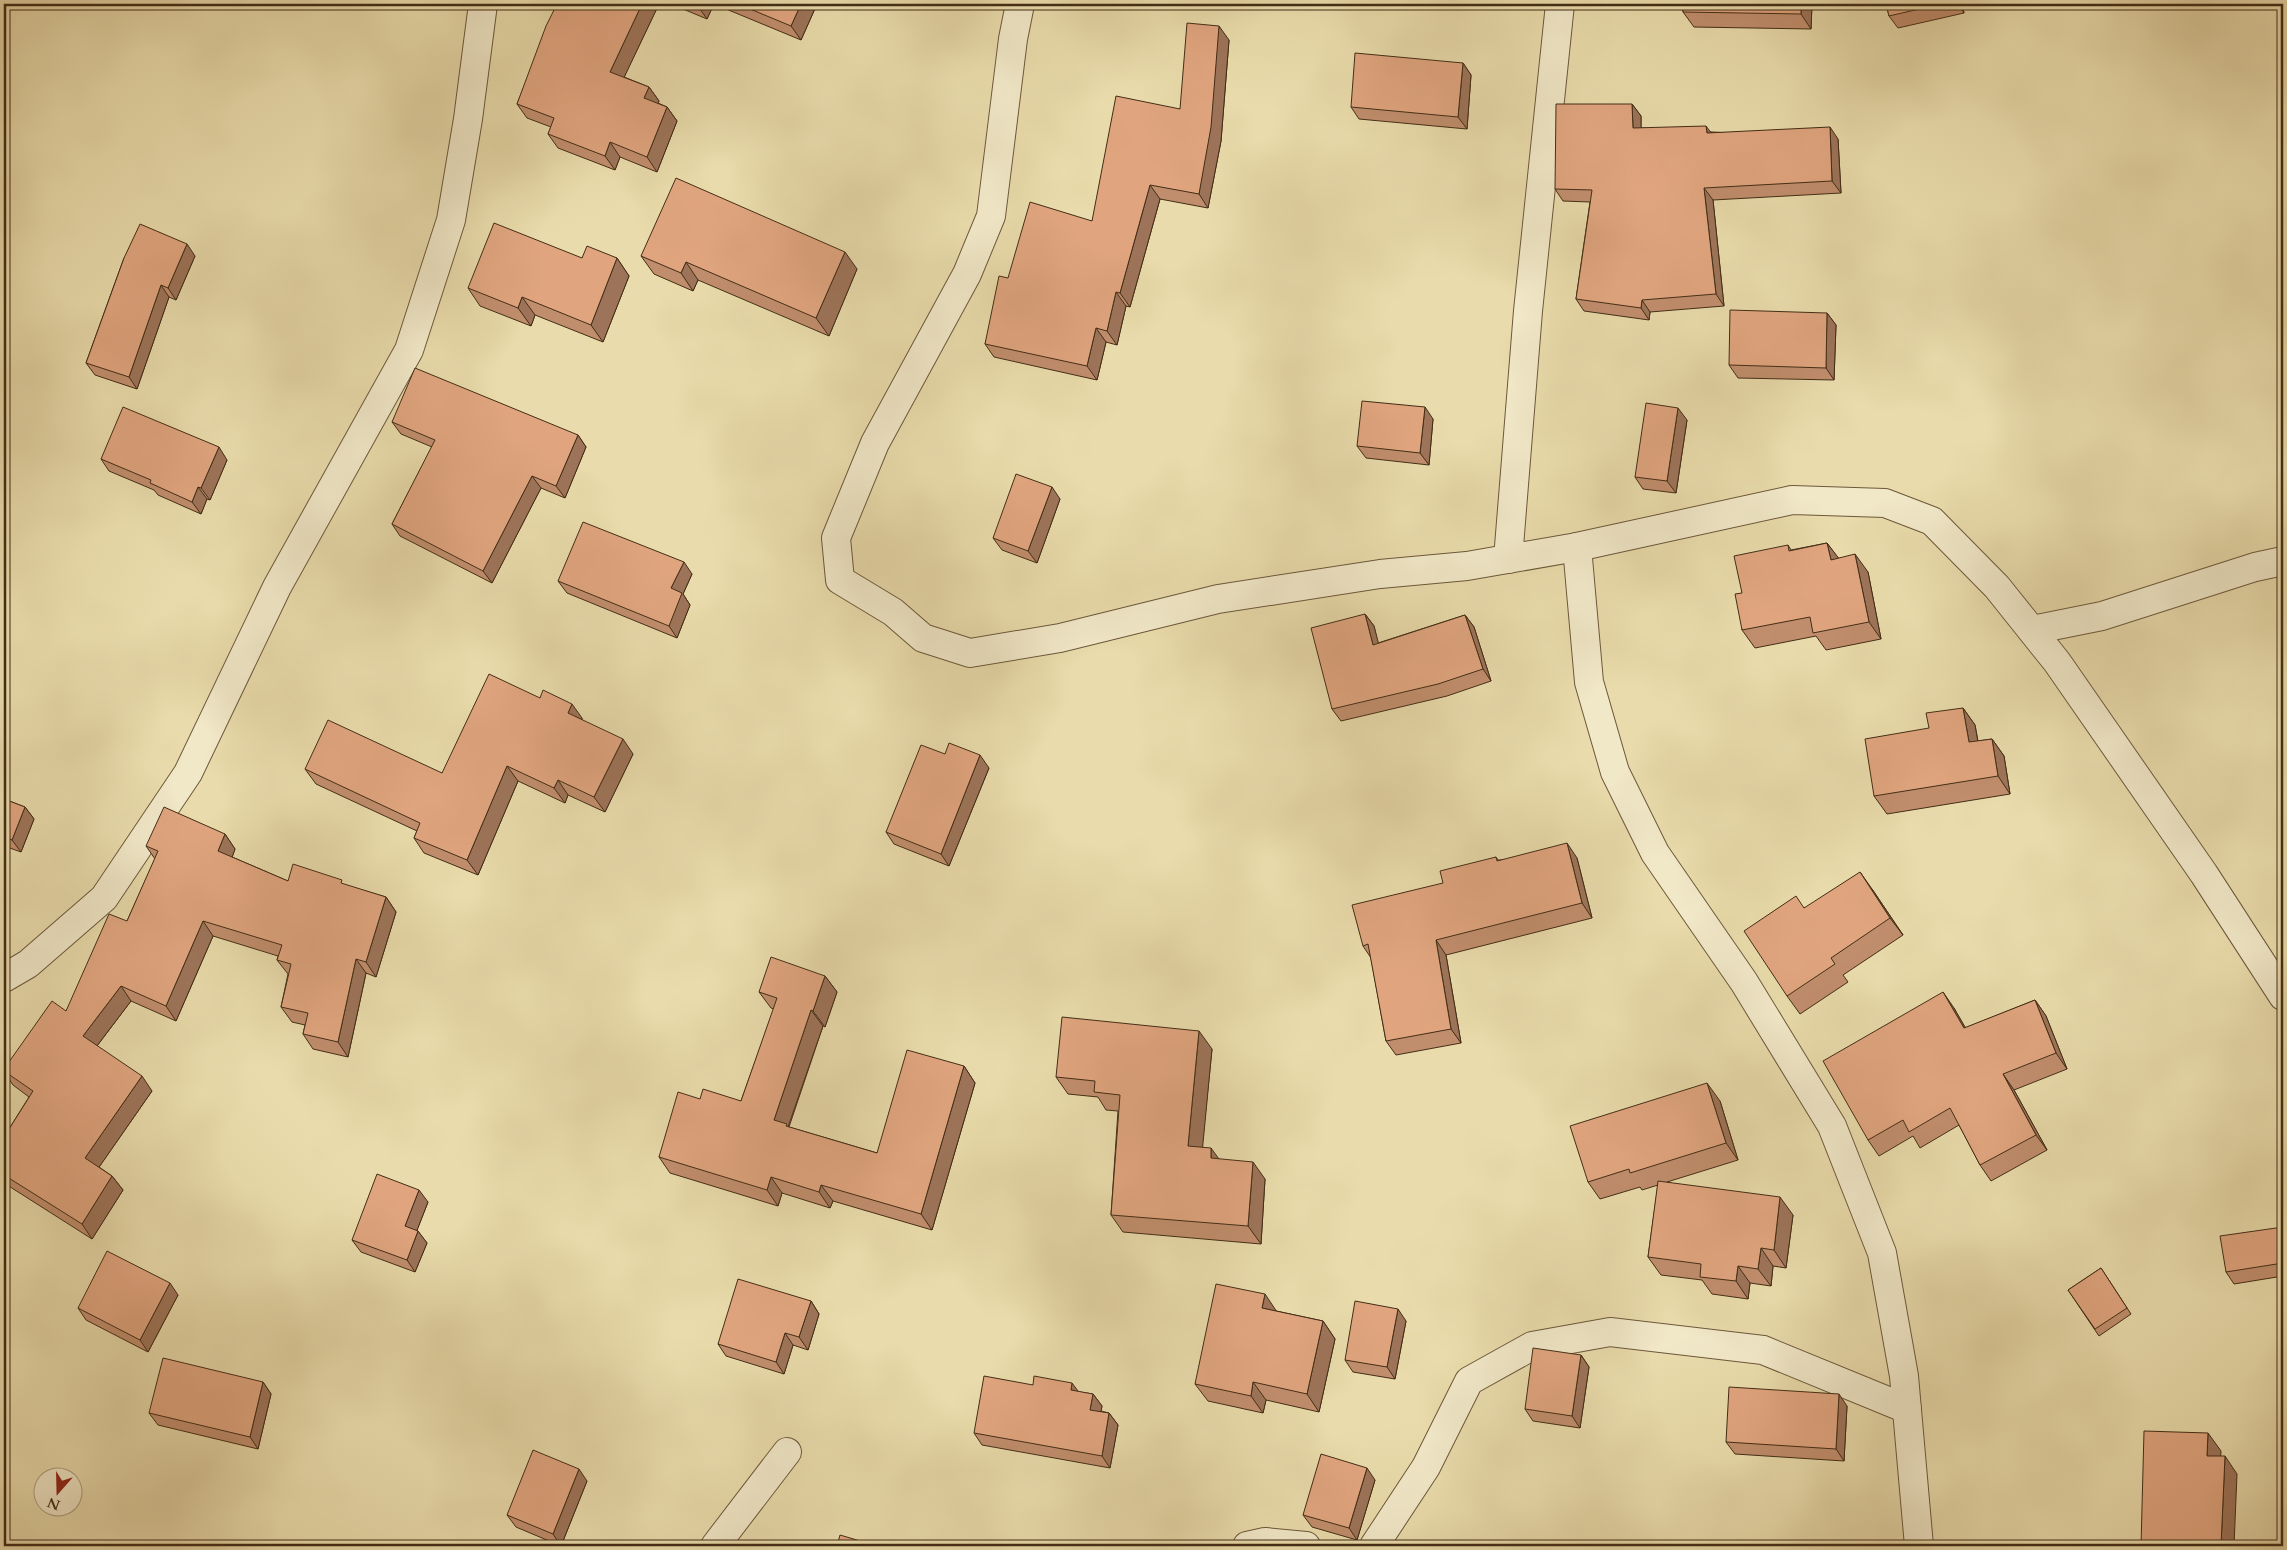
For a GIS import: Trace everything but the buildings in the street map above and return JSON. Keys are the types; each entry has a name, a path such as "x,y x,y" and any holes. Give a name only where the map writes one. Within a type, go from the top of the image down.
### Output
{"street":[{"path":"4,978 28,964 104,898 188,773 277,587 409,350 451,220 468,119 484,4"},
{"path":"1020,4 1013,39 991,216 967,274 875,444 839,529 836,538 840,580 893,612 922,638 970,653 1060,638 1218,599 1380,574 1467,566 1508,559 1577,547 1792,500 1885,503 1932,521 1997,587 2032,630 2057,662 2204,874 2283,996"},
{"path":"1508,559 1528,311 1560,4"},
{"path":"1577,547 1590,682 1615,772 1655,853 1744,982 1832,1126 1882,1253 1904,1376 1919,1546"},
{"path":"2032,630 2102,616 2255,567 2283,561"},
{"path":"1374,1546 1426,1467 1469,1381 1532,1346 1610,1332 1763,1350 1907,1409"},
{"path":"715,1546 786,1452"},
{"path":"1247,1546 1265,1542 1306,1546"}]}
